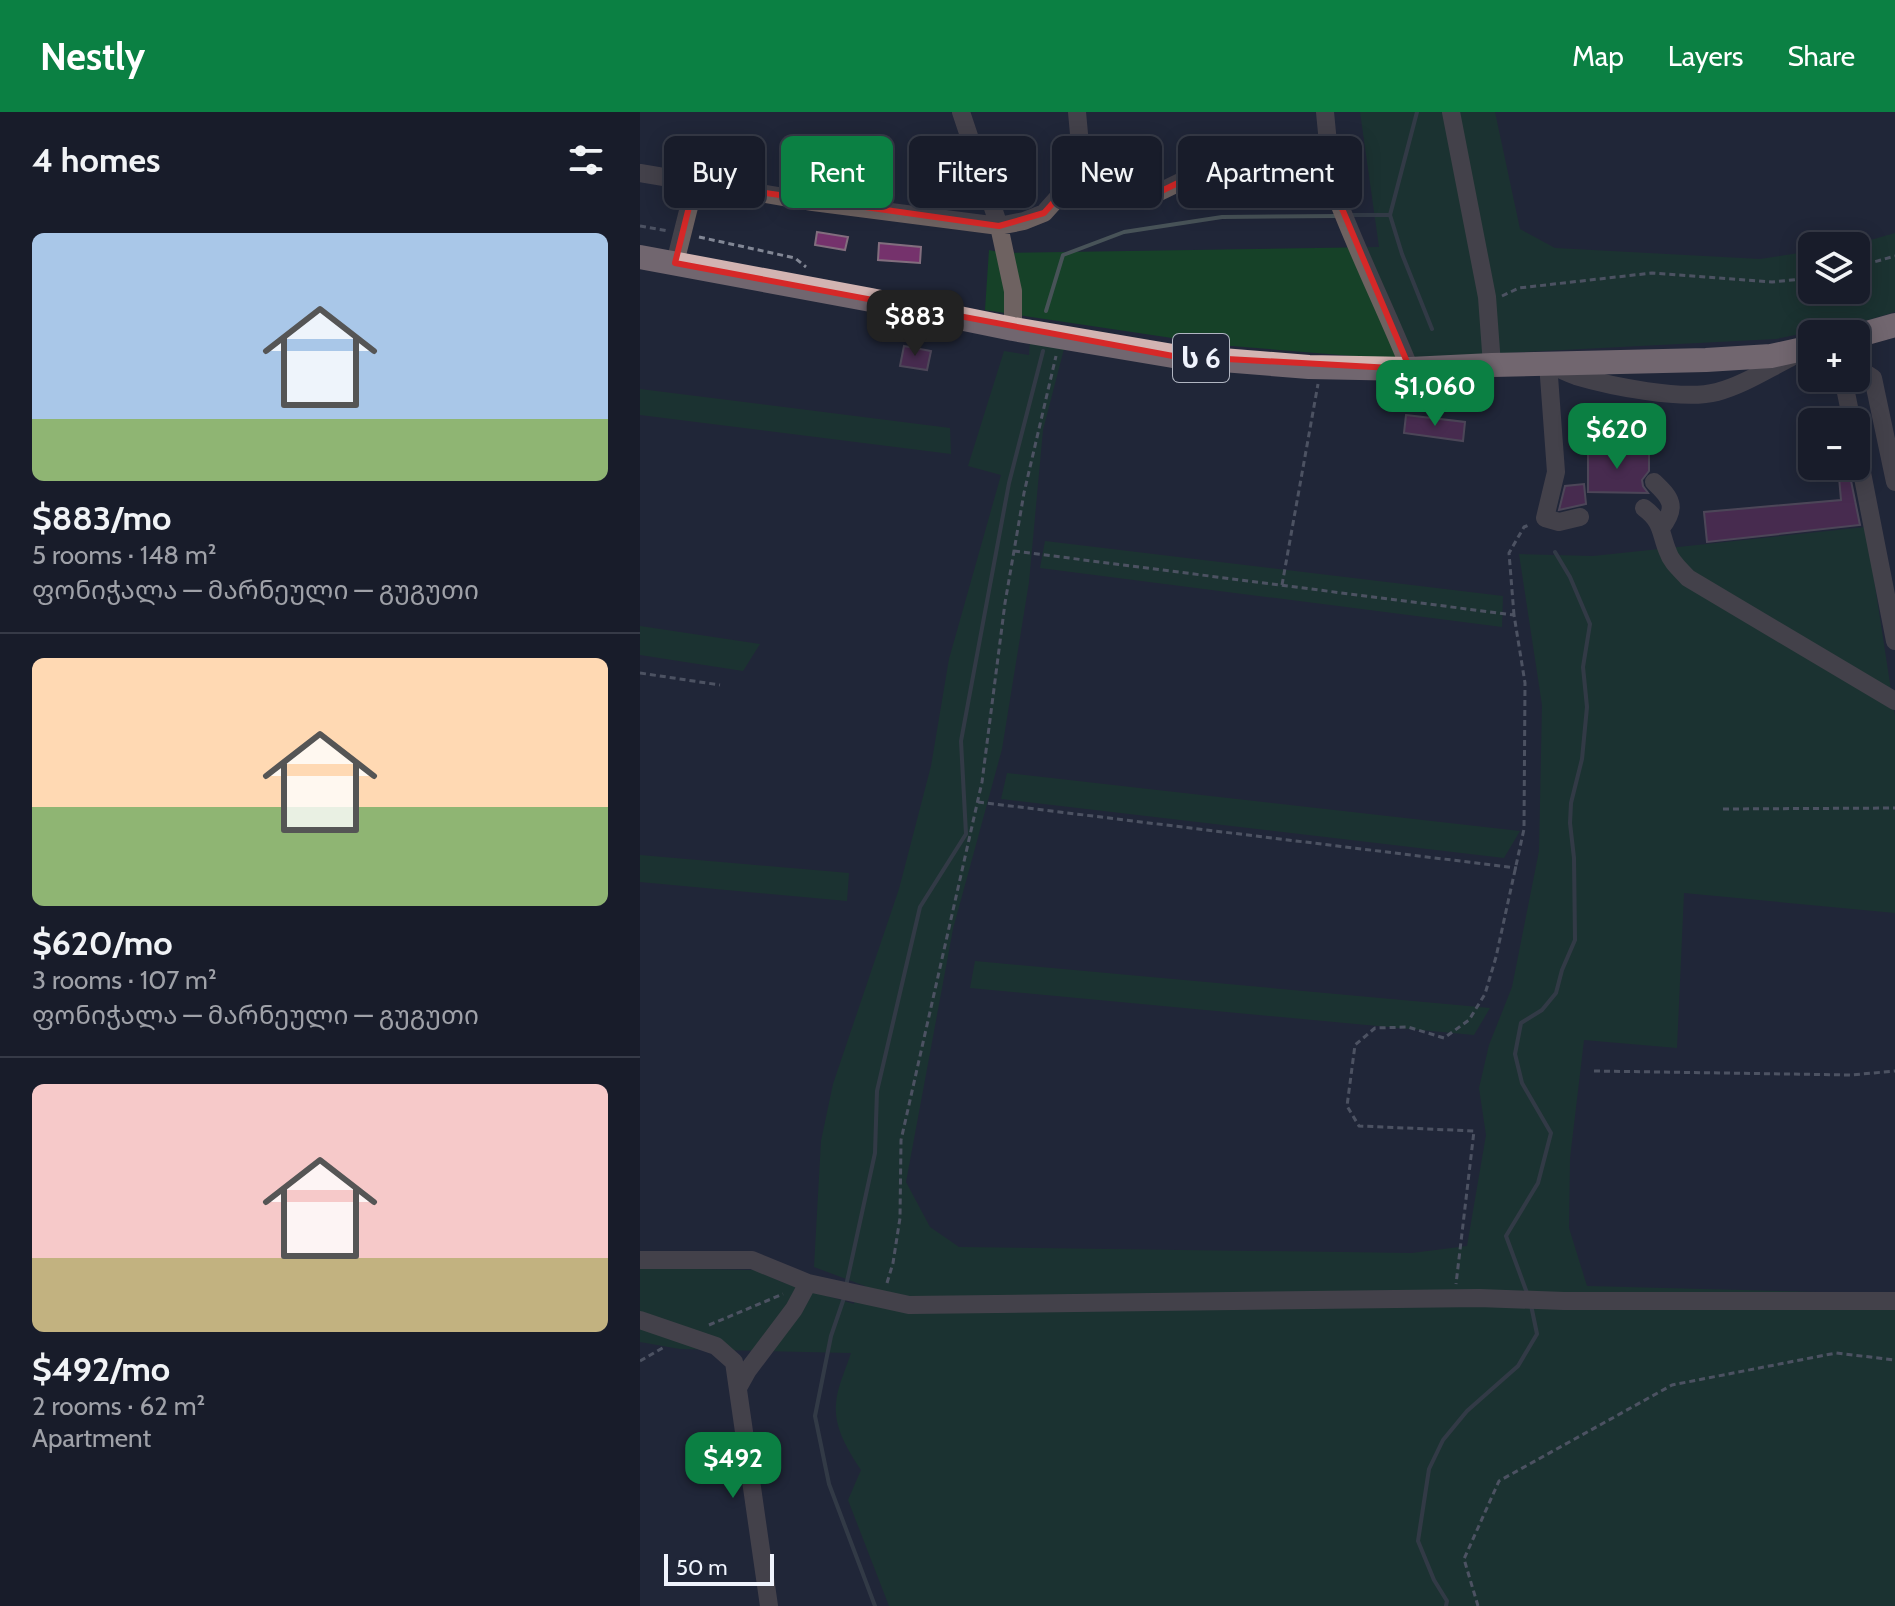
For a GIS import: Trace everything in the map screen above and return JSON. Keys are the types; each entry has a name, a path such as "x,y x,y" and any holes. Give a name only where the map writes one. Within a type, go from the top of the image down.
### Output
{"highway":[{"name":"ს 6","path":"640,257 1013,329 1173,356 1321,368 1410,369 1706,360 1771,356 1798,350"},
{"path":"1870,332 1895,325"}],"street":[{"path":"961,112 999,226 1013,291 1013,329"},
{"path":"1077,112 1079,136"},
{"path":"1325,112 1327,136"},
{"path":"1451,112 1488,302 1492,365"},
{"path":"640,173 664,177"},
{"path":"765,194 999,226 1044,213 1052,204"},
{"path":"675,263 689,208"},
{"path":"1341,208 1410,369"},
{"path":"1548,363 1574,376 1678,395 1714,393 1744,382 1798,354"},
{"path":"1548,363 1556,472 1545,518 1559,522 1580,517"},
{"path":"1870,376 1873,378 1895,482"},
{"path":"1863,480 1895,641"},
{"path":"1654,482 1668,495 1671,503 1669,519 1661,528"},
{"path":"1644,508 1661,528 1669,556 1688,578 1895,701"},
{"path":"640,1260 752,1260 808,1283 909,1305 1479,1298 1895,1301"},
{"path":"738,1388 794,1309 808,1283"},
{"path":"640,1320 716,1346 734,1362 769,1606"}],"path":[{"path":"640,226 795,258 836,293"},
{"path":"1870,263 1895,256"},
{"path":"1488,302 1519,288 1652,273 1772,282 1798,279"},
{"path":"882,1299 893,1263 900,1218 901,1140 982,782 1005,603 1024,493 1061,337"},
{"path":"1282,585 1321,368"},
{"path":"1456,1285 1474,1131 1359,1126 1347,1106 1355,1045 1375,1028 1408,1027 1444,1038 1469,1020 1485,994 1524,829 1525,683 1514,615 1509,553 1524,527 1545,518"},
{"path":"1014,551 1514,615"},
{"path":"640,673 720,685"},
{"path":"978,802 1517,868"},
{"path":"1723,809 1895,808"},
{"path":"1594,1071 1851,1075 1895,1071"},
{"path":"640,1361 685,1335 808,1283"},
{"path":"1478,1606 1464,1559 1499,1481 1672,1385 1836,1353 1895,1360"}],"highlighted area":[{"path":"1225,160 1332,185 1410,369 1173,356 675,263 695,183 999,226 1044,213 1070,184 1091,195 1141,201"}],"green space":[{"path":"1360,112 1495,112 1520,229 1555,248 1760,259 1798,253 1798,304 1870,304 1870,240 1895,233 1895,312 1868,320 1798,320 1798,334 1776,339 1389,359 1219,345 985,310 989,250 1003,253 1379,247"},
{"path":"1030,340 1065,345 1043,430 1029,582 1002,749 953,929 906,1182 930,1227 959,1247 1412,1253 1467,1246 1486,1135 1479,1088 1489,1045 1512,987 1539,851 1542,705 1519,554 1593,556 1866,527 1895,716 1895,913 1684,893 1677,1048 1584,1040 1570,1158 1569,1228 1587,1286 1895,1294 1895,1606 889,1606 848,1500 861,1470 840,1430 836,1404 851,1353 680,1349 640,1342 640,1268 755,1270 782,1282 854,1304 855,1297 865,1286 814,1267 821,1141 833,1084 899,889 931,766 949,659 1001,475 968,466 1004,351 1029,355"},
{"path":"640,389 950,428 951,454 640,415"},
{"path":"1045,541 1503,596 1502,627 1040,568"},
{"path":"640,626 760,644 743,671 640,655"},
{"path":"1007,773 1520,831 1504,858 1001,799"},
{"path":"640,855 849,873 847,901 640,882"},
{"path":"975,961 1490,1008 1474,1035 970,988"}],"building":[{"path":"817,232 848,237 845,250 815,245"},
{"path":"879,243 921,247 920,263 878,260"},
{"path":"904,346 931,351 927,370 900,366"},
{"path":"1406,415 1465,422 1463,441 1404,433"},
{"path":"1588,450 1649,451 1649,471 1642,480 1648,493 1588,492"},
{"path":"1839,480 1851,480 1860,525 1707,542 1704,512 1841,500"},
{"path":"1584,484 1586,504 1559,510 1565,486"}],"waterway":[{"path":"1417,112 1390,215 1432,329"},
{"path":"1349,215 1390,215"},
{"path":"1046,311 1063,255 1124,232 1222,217 1337,216"},
{"path":"846,1286 875,1153 877,1091 920,907 966,834 961,741 1009,483 1043,351"},
{"path":"1527,1293 1506,1236 1538,1183 1551,1133 1522,1083 1515,1054 1521,1023 1542,1010 1556,993 1575,940 1571,803 1582,759 1587,707 1583,667 1590,624 1570,577 1555,552"},
{"path":"844,1298 831,1336 815,1416 829,1484 875,1606"},
{"path":"1446,1606 1447,1601 1434,1580 1418,1541 1429,1469 1443,1440 1467,1411 1518,1366 1537,1334 1531,1305"}]}
